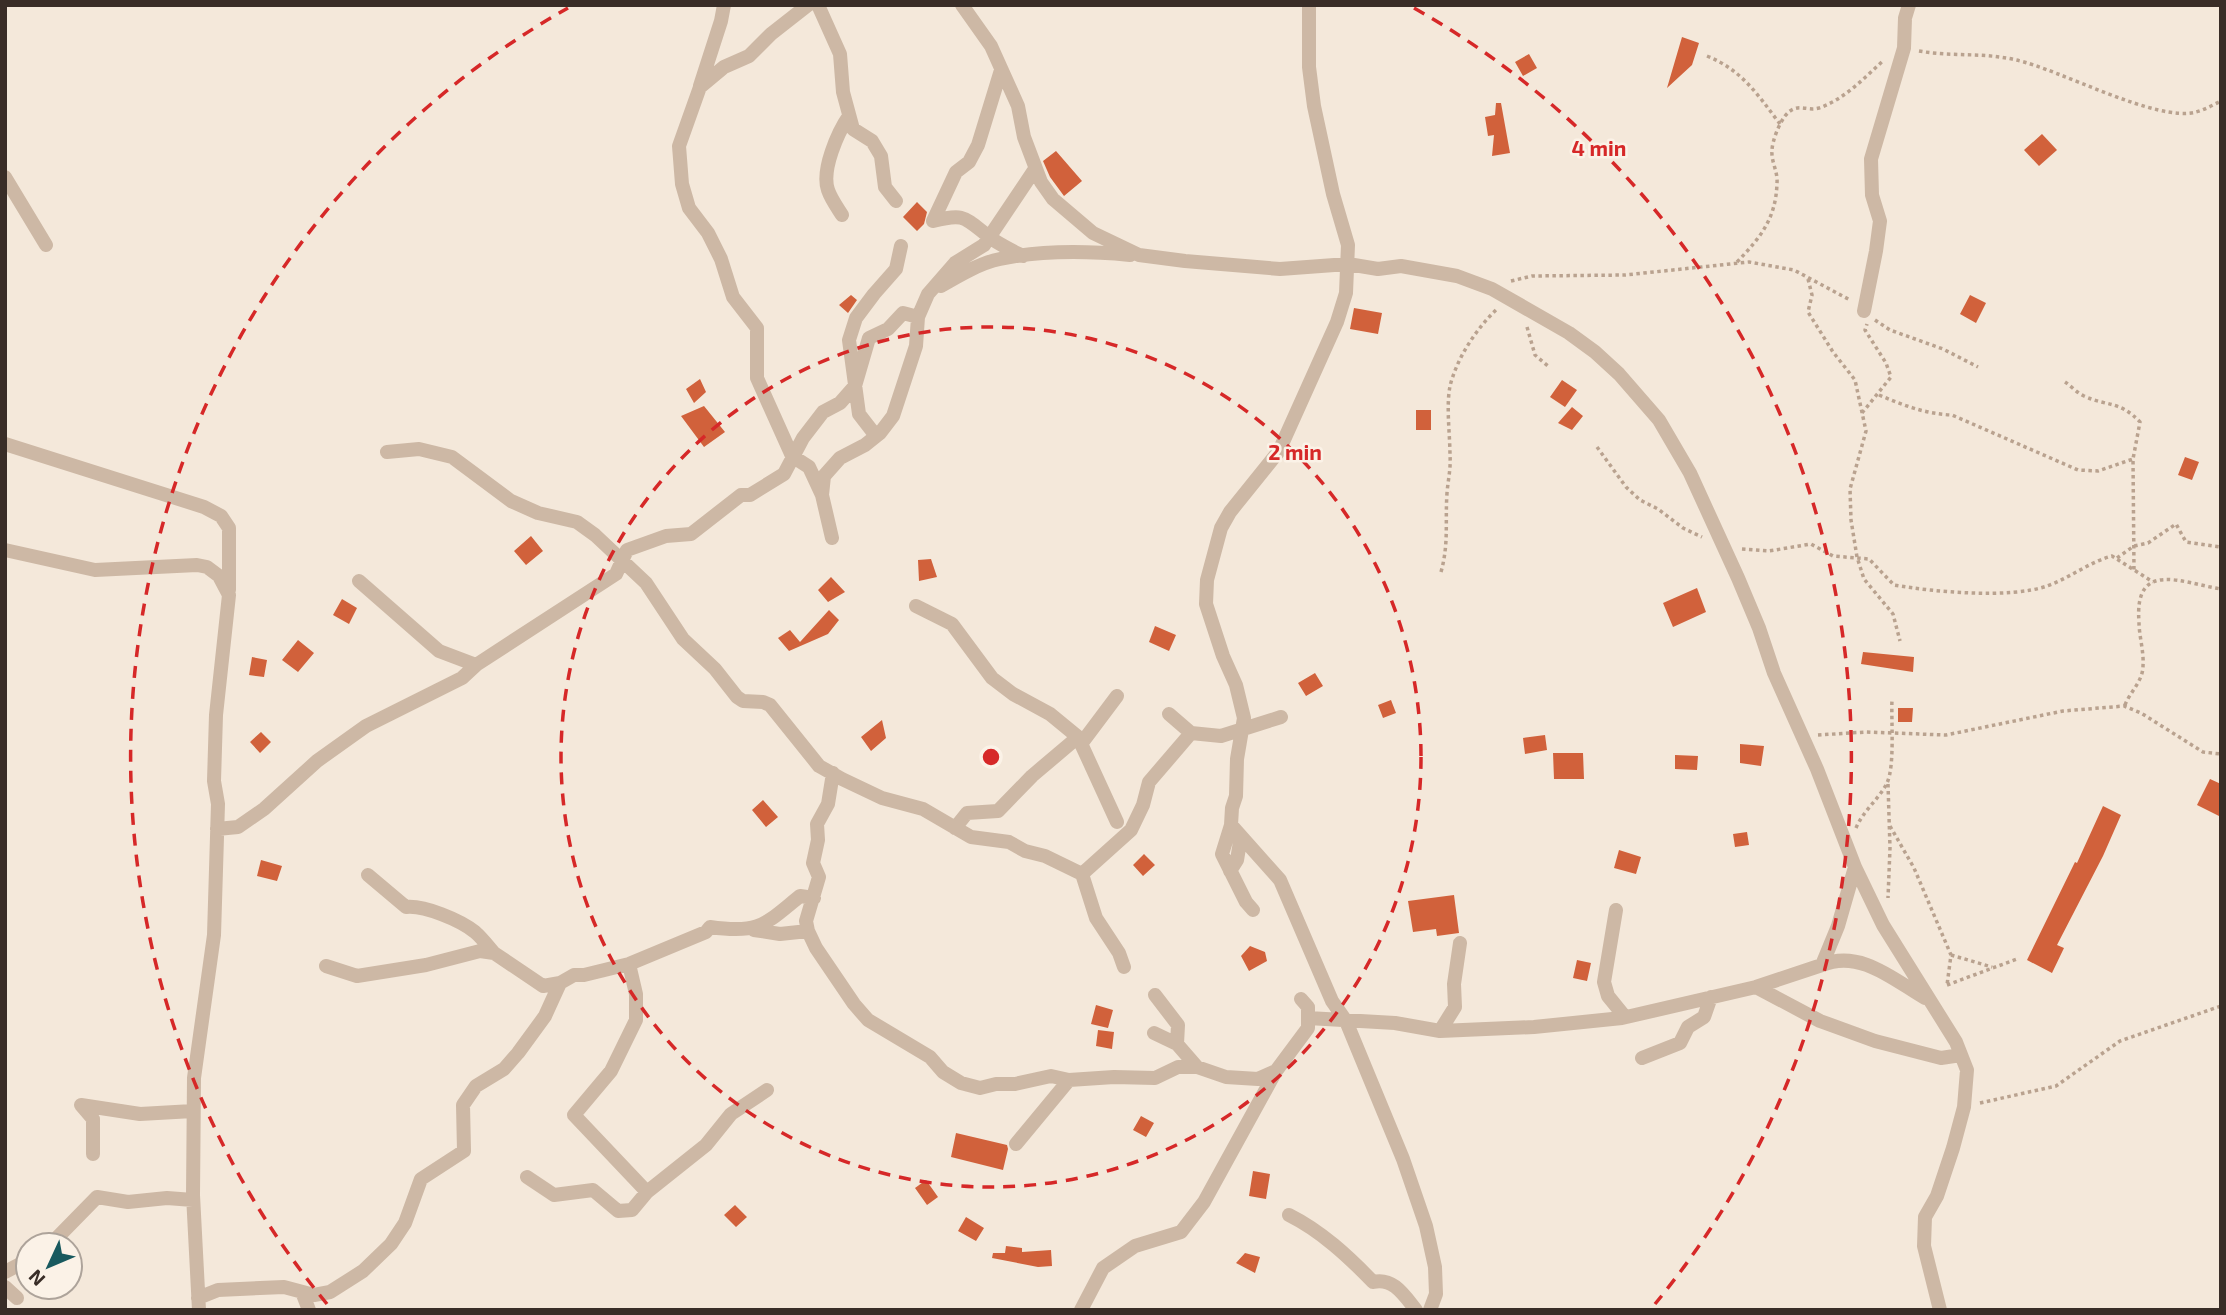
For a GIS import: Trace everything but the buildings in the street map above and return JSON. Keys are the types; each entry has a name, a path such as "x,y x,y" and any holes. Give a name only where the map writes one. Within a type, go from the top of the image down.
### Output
{"street":[{"path":"724,5 679,146 682,184 689,208 708,233 721,259 733,297 757,328 757,379 792,456 809,467 822,495 832,538"},
{"path":"699,87 724,68 749,56 771,34 808,5"},
{"path":"818,5 840,54 843,92 853,129 872,141 881,156 885,187 896,201"},
{"path":"962,5 991,46 1018,106 1024,137 1035,169 1052,199 1093,233 1139,255"},
{"path":"1253,910 1246,902 1222,854 1237,796 1237,759 1244,718 1236,685 1223,656 1206,604 1207,580 1221,528 1230,512 1279,451 1338,322 1346,293 1348,245 1333,194 1314,106 1309,67 1309,5"},
{"path":"1864,312 1880,221 1872,195 1871,159 1904,48 1905,18 1909,5"},
{"path":"1001,70 978,145 969,162 957,172 933,220 954,215 973,221 989,237 1023,256"},
{"path":"842,215 827,189 827,172 839,131 849,116"},
{"path":"822,495 824,476 840,458 865,445 893,416 916,346 918,317 928,294 955,263 984,245 1035,169"},
{"path":"5,177 46,245"},
{"path":"876,436 859,414 849,340 856,318 897,269 901,246"},
{"path":"928,294 997,259 1023,256 1099,252 1280,269 1348,264 1378,269 1401,265 1457,276 1527,307 1595,352 1637,393 1675,447 1724,549 1759,628 1774,673 1855,867 1883,925 1956,1042 1967,1070 1964,1107 1937,1196 1925,1217 1924,1246 1940,1310"},
{"path":"217,829 238,827 317,761 366,726 462,678 476,665 616,574 627,550 666,536 691,534 741,495 750,495 783,474 822,412 839,403 855,386 869,338 888,329 903,313 918,317"},
{"path":"5,444 191,503 221,516 229,528 229,595 216,715 215,781 218,804 214,935 197,1048 193,1111 193,1200 198,1304"},
{"path":"387,452 419,449 452,457 511,501 538,513 577,522 595,535 646,583 683,639 715,669 737,697 743,701 770,705 819,766 883,798 923,809 971,837 1009,842 1082,874 1096,918 1119,953 1124,967"},
{"path":"5,550 95,570 197,565 207,567 219,576 229,595"},
{"path":"359,581 439,651 476,665"},
{"path":"916,606 952,624 992,678 1013,694 1050,714 1080,741 1117,822"},
{"path":"955,828 968,813 998,811 1032,776 1080,741 1117,696"},
{"path":"1170,715 1191,733 1221,736 1281,717"},
{"path":"1082,874 1131,830 1143,805 1149,782 1191,733"},
{"path":"833,773 828,804 817,824 818,840 813,863 819,877 806,921 808,931 816,948 868,1020 930,1057 943,1072 961,1083 980,1088 1051,1076 1069,1080 1155,1078 1178,1067 1197,1067 1226,1077 1258,1079 1276,1071"},
{"path":"1231,825 1280,880 1332,1001 1346,1021 1403,1159 1426,1226 1435,1268 1436,1294 1430,1310"},
{"path":"1230,871 1237,860 1241,836"},
{"path":"1822,965 1838,926 1855,867"},
{"path":"368,875 406,907 416,906 443,915 474,931 494,953 543,986 560,984 574,975 629,964 706,932 710,927 780,934 808,931"},
{"path":"751,929 772,921 800,896 814,898"},
{"path":"1616,910 1604,982 1608,996 1626,1017"},
{"path":"1440,1031 1455,1007 1454,984 1460,943"},
{"path":"326,966 357,976 426,965 480,951 494,953"},
{"path":"1308,1018 1395,1023 1440,1031 1534,1027 1626,1017 1756,987 1834,960 1856,960 1875,968 1929,1000"},
{"path":"629,964 636,994 636,1020 611,1071 574,1115 647,1192"},
{"path":"198,1304 218,1290 284,1287 314,1295 330,1292 363,1271 391,1244 405,1223 421,1180 464,1151 463,1105 475,1086 504,1069 518,1053 545,1016 560,984"},
{"path":"1756,987 1819,1021 1875,1041 1941,1058 1961,1055"},
{"path":"1155,995 1178,1025 1177,1044"},
{"path":"1642,1058 1680,1043 1688,1027 1704,1017 1711,997"},
{"path":"1081,1310 1103,1268 1135,1246 1181,1232 1204,1202 1276,1071 1308,1028 1308,1007 1301,999"},
{"path":"1154,1033 1177,1044 1197,1067"},
{"path":"1016,1144 1069,1080"},
{"path":"527,1177 554,1195 593,1191 618,1211 632,1210 647,1192 706,1145 731,1114 766,1090"},
{"path":"93,1154 93,1119 81,1105 140,1114 193,1111"},
{"path":"64,1231 97,1197 128,1202 167,1198 193,1200"},
{"path":"1289,1215 1307,1224 1352,1260 1373,1282 1382,1279 1399,1288 1416,1310"},
{"path":"302,1292 309,1310"}],"path":[{"path":"1737,262 1762,236 1773,207 1778,181 1772,151 1786,114 1797,107 1816,109 1846,94 1888,57 1904,48 1938,55 1981,54 2019,60 2129,101 2169,111 2194,113 2221,101"},
{"path":"1707,56 1726,64 1749,84 1780,124"},
{"path":"1485,287 1532,276 1625,275 1749,262 1794,270 1833,289 1864,312"},
{"path":"1808,278 1812,295 1808,312 1833,352 1855,380 1866,431 1850,489 1851,520 1857,557 1864,579 1893,614 1900,641"},
{"path":"1441,572 1447,551 1447,494 1451,464 1450,387 1461,358 1485,320 1508,298"},
{"path":"1527,307 1527,326 1535,355 1548,366"},
{"path":"1862,413 1891,377 1886,363 1865,330 1869,316 1890,330 1943,349 1978,367"},
{"path":"2065,382 2083,396 2115,404 2130,411 2140,422 2133,459 2134,570"},
{"path":"1878,395 1921,411 1952,415 2078,470 2098,471 2133,459"},
{"path":"1597,447 1626,487 1640,500 1658,509 1683,528 1724,549 1769,551 1811,544 1833,556 1869,559 1894,586 2015,592 2045,587 2100,559 2112,556 2153,582"},
{"path":"2117,558 2134,546 2148,543 2176,524 2186,542 2221,547"},
{"path":"2124,706 2138,684 2143,667 2138,619 2140,595 2145,585 2162,579 2189,581 2221,589"},
{"path":"1883,925 1890,889 1888,782 1892,700"},
{"path":"1802,735 1891,732 1946,735 2063,711 2124,706 2141,713 2203,752 2221,754"},
{"path":"1848,850 1860,819 1888,782"},
{"path":"1889,826 1914,868 1951,956 1947,985 2017,959"},
{"path":"1951,956 1994,967"},
{"path":"1964,1107 2056,1086 2120,1041 2221,1006"}]}
